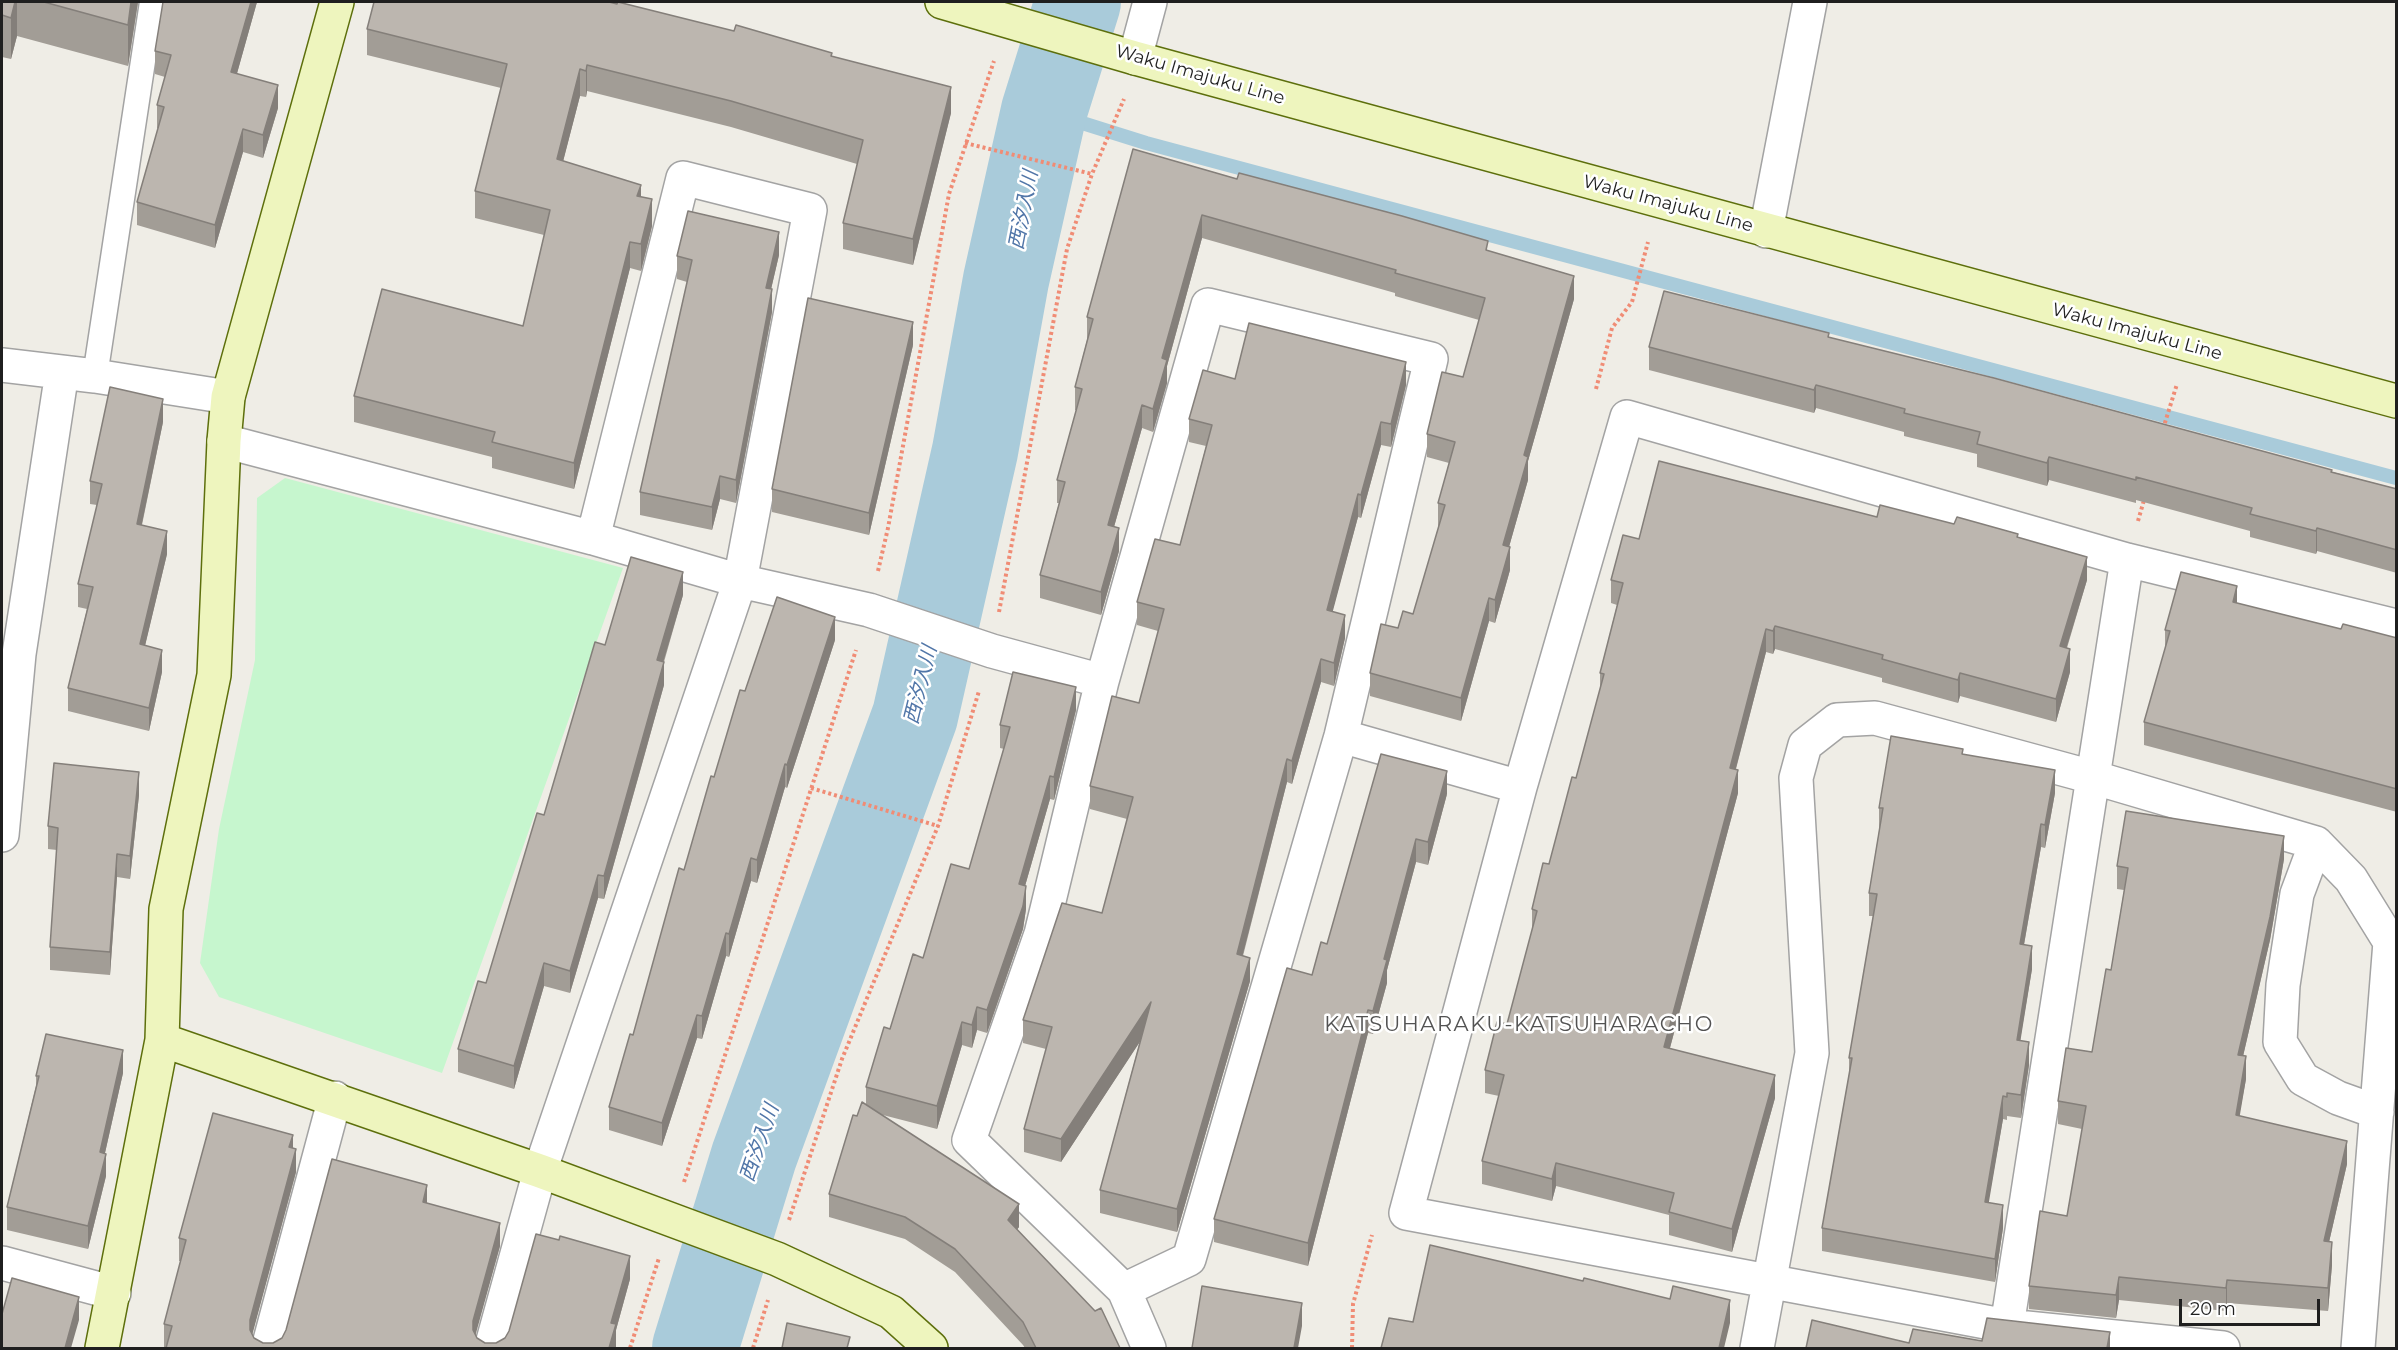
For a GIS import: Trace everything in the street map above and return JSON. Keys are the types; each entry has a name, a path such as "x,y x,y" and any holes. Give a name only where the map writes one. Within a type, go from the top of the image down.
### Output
{"street":[{"path":"102,1348 162,1040 166,909 214,675 228,397 338,2"},
{"name":"Waku Imajuku Line","path":"942,2 1766,231 2397,401"},
{"path":"1127,55 1150,2"},
{"path":"1766,231 1810,2"},
{"path":"491,1348 540,1171 740,580 810,210 683,178 593,538"},
{"path":"1124,1290 1189,1259 1341,736 1431,358 1208,305 1102,681 1041,934 969,1140 1124,1290 1149,1348"},
{"path":"2,365 95,376 228,397"},
{"path":"2,835 10,653 62,372"},
{"path":"2223,1348 2007,1326 1406,1213 1520,787 1627,417 2127,560 2397,626"},
{"path":"224,441 593,538 740,580 869,610 992,651 1102,681"},
{"path":"2007,1326 2127,560"},
{"path":"1757,1348 1812,1053 1796,778 1805,745 1837,720 1875,718 2092,777 2316,843 2351,879 2390,942 2358,1348"},
{"path":"1341,736 1520,787"},
{"path":"2316,843 2297,894 2283,985 2280,1042 2303,1079 2338,1098 2377,1112"},
{"path":"162,1040 335,1098 777,1259 891,1312 931,1348"},
{"path":"268,1348 335,1098"},
{"path":"2,1263 114,1293"}],"lane":[{"path":"95,376 152,2"}],"path":[{"path":"630,1348 869,610 888,528 949,194 966,143 1018,23"},
{"path":"753,1348 768,1300 777,1259 842,1059 938,826 992,651 1067,249 1092,174 1124,101 1127,55"},
{"path":"966,143 1092,174"},
{"path":"1632,302 1648,242"},
{"path":"2160,438 2171,403"},
{"path":"2127,560 2145,493"},
{"path":"811,788 938,826"}],"green space":[{"path":"285,478 623,568 442,1073 219,997 200,963 219,829 255,660 257,498"}],"building":[{"path":"2,2 15,2 11,18 2,15"},
{"path":"44,2 131,2 128,25"},
{"path":"163,2 251,2 231,72 278,85 263,135 243,129 215,225 137,202 164,107 157,105 171,55 155,51"},
{"path":"374,2 609,2 617,4 618,2 734,31 736,25 832,53 831,56 951,87 913,239 843,223 863,140 731,101 587,65 586,71 580,69 557,159 641,185 637,196 652,199 641,244 630,242 574,463 492,442 495,432 354,396 382,289 523,326 550,210 475,191 507,64 367,29"},
{"path":"1133,149 1237,179 1239,173 1402,216 1488,241 1486,250 1574,276 1524,455 1528,457 1503,545 1510,547 1495,600 1489,598 1461,698 1370,673 1381,624 1398,628 1403,611 1413,614 1445,505 1438,503 1455,442 1427,434 1442,372 1463,377 1485,298 1395,273 1396,270 1202,215 1162,358 1167,360 1153,409 1142,405 1108,525 1119,528 1101,592 1040,575 1065,482 1057,480 1082,389 1075,387 1093,319 1087,317"},
{"path":"688,211 779,232 766,288 772,289 736,480 720,476 712,507 640,492 692,260 677,256"},
{"path":"1664,291 1829,333 1828,337 1994,378 2397,489 2397,550 2317,528 2316,531 2250,514 2252,508 2136,477 2136,480 2049,457 2047,463 1977,444 1980,432 1904,413 1905,409 1816,385 1814,390 1649,347"},
{"path":"808,298 913,322 869,513 772,489"},
{"path":"1249,323 1406,362 1391,424 1381,422 1361,495 1358,494 1327,610 1345,615 1334,663 1321,659 1292,761 1287,759 1237,954 1250,958 1177,1209 1100,1190 1151,1002 1061,1139 1024,1129 1052,1027 1023,1020 1062,903 1102,913 1133,797 1090,786 1112,696 1139,703 1164,609 1137,602 1155,539 1180,545 1212,425 1189,419 1203,370 1235,379"},
{"path":"110,387 163,399 137,524 167,531 140,644 162,650 149,708 68,688 93,587 78,584 102,484 90,481"},
{"path":"1659,461 1877,517 1880,505 1954,524 1957,517 2087,557 2060,646 2070,649 2056,699 1960,673 1958,680 1882,659 1883,655 1775,626 1773,631 1766,629 1730,768 1738,770 1664,1047 1775,1075 1732,1229 1669,1212 1674,1193 1556,1163 1552,1179 1482,1161 1504,1075 1485,1070 1497,1022 1507,1024 1537,911 1532,909 1543,863 1549,864 1572,777 1576,778 1604,674 1600,673 1623,583 1611,580 1623,535 1639,539"},
{"path":"631,557 683,572 657,660 664,662 604,876 598,875 570,971 544,963 514,1066 458,1049 478,981 486,983 537,813 544,815 595,642 605,645"},
{"path":"2181,572 2237,586 2233,602 2341,629 2343,624 2397,638 2397,789 2144,722 2170,631 2165,630"},
{"path":"777,597 835,617 787,765 785,764 757,860 751,858 702,1016 697,1015 662,1123 609,1107 630,1034 633,1035 679,868 684,870 711,776 714,777 740,690 745,691"},
{"path":"1013,672 1076,687 1054,777 1050,776 1019,884 1026,886 1023,906 987,1010 977,1007 972,1025 962,1022 937,1106 866,1087 884,1027 890,1029 913,954 923,958 951,864 969,869 1010,727 1000,725"},
{"path":"1891,736 1963,749 1962,754 2055,770 2045,825 2041,824 2020,944 2032,946 2017,1040 2029,1042 2021,1095 2007,1093 2007,1097 2003,1096 1985,1202 2003,1205 1995,1259 1822,1228 1852,1058 1849,1058 1877,894 1869,893 1883,808 1879,808"},
{"path":"1381,754 1447,771 1428,842 1416,839 1384,959 1387,960 1373,1011 1368,1010 1308,1243 1214,1219 1287,968 1312,975 1321,942 1327,944"},
{"path":"54,763 139,772 130,856 117,854 110,952 50,947 58,828 48,826"},
{"path":"2126,811 2284,836 2270,917 2238,1055 2246,1056 2236,1115 2347,1141 2324,1241 2332,1242 2328,1288 2227,1280 2226,1288 2119,1277 2116,1295 2029,1286 2040,1211 2067,1216 2086,1106 2058,1101 2066,1048 2092,1052 2106,969 2111,970 2128,868 2117,866"},
{"path":"46,1034 123,1050 100,1152 106,1154 88,1226 7,1207 39,1076 36,1076"},
{"path":"862,1102 1019,1204 1008,1220 1095,1311 1101,1308 1120,1348 1036,1348 1023,1322 955,1249 905,1217 829,1194 853,1115 857,1116"},
{"path":"213,1113 293,1135 289,1147 296,1149 250,1320 250,1330 254,1338 263,1343 273,1343 282,1338 286,1330 332,1159 427,1185 423,1202 500,1223 473,1321 473,1330 477,1338 485,1343 496,1343 505,1338 509,1331 536,1234 559,1240 560,1236 630,1256 611,1323 616,1324 609,1348 166,1348 172,1326 164,1324 186,1240 179,1238"},
{"path":"1430,1245 1670,1299 1673,1286 1730,1300 1719,1348 1381,1348 1389,1318 1413,1322"},
{"path":"12,1278 79,1297 65,1348 2,1348 2,1314"},
{"path":"1202,1286 1302,1303 1294,1348 1192,1348"},
{"path":"1987,1318 2110,1332 2107,1348 1806,1348 1812,1320 1909,1343 1913,1329 1982,1341"},
{"path":"787,1323 850,1337 847,1348 782,1348"}],"waterway":[{"name":"西汐入川","path":"695,1348 754,1156 915,716 975,451 1006,280 1044,111 1078,2"},
{"path":"1044,111 1146,143 2396,478"}],"district":[{"name":"KATSUHARAKU-KATSUHARACHO","path":"1519,1025"}]}
